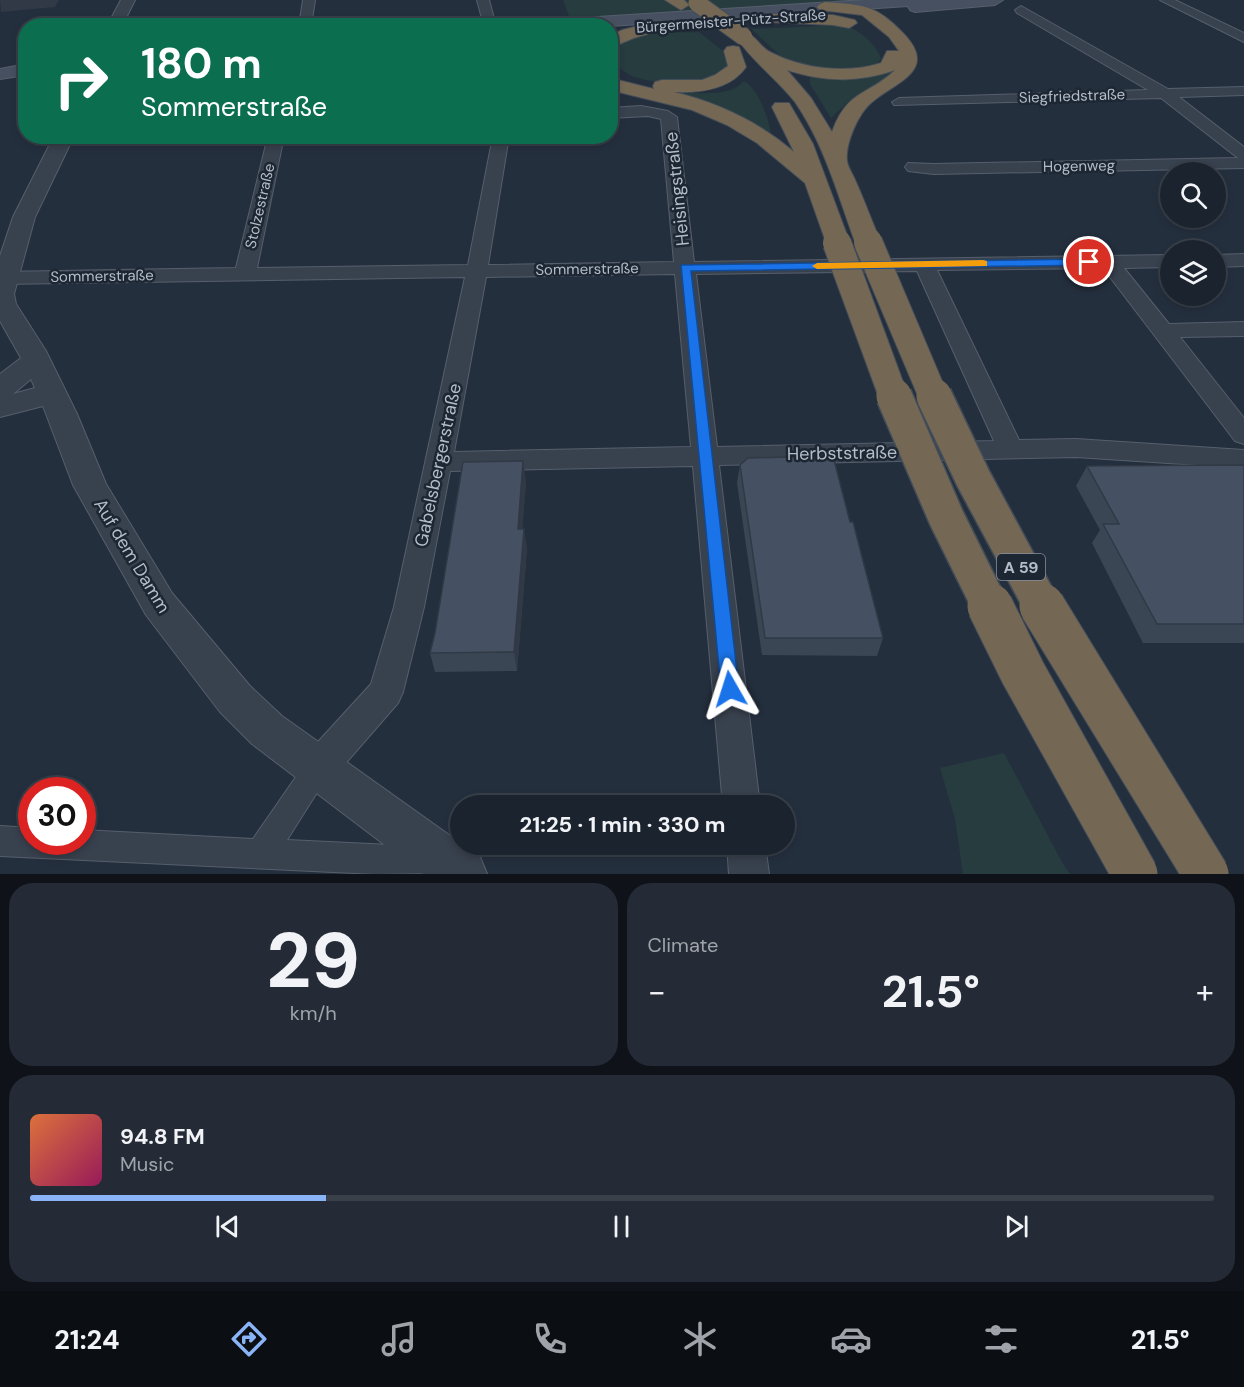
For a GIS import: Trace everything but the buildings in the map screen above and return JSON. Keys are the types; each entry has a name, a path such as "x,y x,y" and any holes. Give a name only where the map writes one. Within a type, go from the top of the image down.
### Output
{"highway":[{"name":"A 59","path":"673,0 733,43 764,56 811,113 836,163 853,242 903,421 946,517 1023,674 1136,874"},
{"name":"A 59","path":"692,0 733,43 768,87 802,144 816,183 853,242 920,366 990,512 1079,671 1206,874"},
{"path":"825,7 861,11 890,3"},
{"path":"764,56 814,74 855,76 871,74 889,66 893,60 892,47 861,11"},
{"path":"836,163 844,125 851,113 865,98 894,80 908,64 907,48 900,39 861,11"},
{"path":"773,19 833,20 853,23 880,34"},
{"path":"618,39 628,34 663,25"},
{"path":"618,74 651,84 673,87 701,85 721,80 737,68 733,43"},
{"path":"618,85 675,99 730,118 766,138 816,183"}],"main road":[{"name":"Bürgermeister-Pütz-Straße","path":"618,22 937,0"},
{"name":"Bürgermeister-Pütz-Straße","path":"618,28 773,19 995,0"},
{"path":"0,68 18,65"},
{"path":"0,74 18,71"}],"street":[{"path":"118,18 128,0"},
{"path":"306,18 309,0"},
{"path":"483,0 488,18"},
{"path":"1166,0 1244,38"},
{"path":"1021,10 1164,93 1244,155"},
{"name":"Siegfriedstraße","path":"900,102 1244,91"},
{"name":"Heisingstraße","path":"618,113 662,113 669,117 741,795"},
{"name":"Auf dem Damm","path":"60,144 24,217 2,278 1,294 3,303 44,378 90,484 159,604 235,699 267,730 455,868"},
{"name":"Stolzestraße","path":"245,275 274,144"},
{"name":"Gabelsbergerstraße","path":"319,767 386,692 409,607 477,271 500,144"},
{"name":"Hogenweg","path":"914,167 934,169 1244,163"},
{"path":"1226,261 1244,260"},
{"name":"Sommerstraße","path":"2,278 1160,261"},
{"path":"1109,262 1244,435"},
{"path":"924,265 1011,450"},
{"path":"1162,331 1244,329"},
{"path":"0,388 44,378"},
{"path":"0,407 44,378"},
{"name":"Herbststraße","path":"439,462 1076,448 1244,459"},
{"path":"261,853 319,767"},
{"path":"0,841 261,853 455,868"},
{"path":"747,855 749,874"}],"green space":[{"path":"563,0 863,0 585,18 570,18"},
{"path":"845,25 861,34 875,47 881,58 875,65 865,69 837,71 796,64 782,57 751,29"},
{"path":"699,32 728,55 731,66 710,81 657,82 633,76 618,66 618,44 638,36"},
{"path":"894,71 880,83 848,102 831,118 810,84 810,76 860,78"},
{"path":"744,81 762,104 771,134 723,110 667,91 719,92 737,87"},
{"path":"1004,753 1070,874 963,874 955,819 940,768"}],"slow traffic":[{"path":"817,266 983,264"}],"route":[{"path":"730,689 685,268 1089,262"}]}
